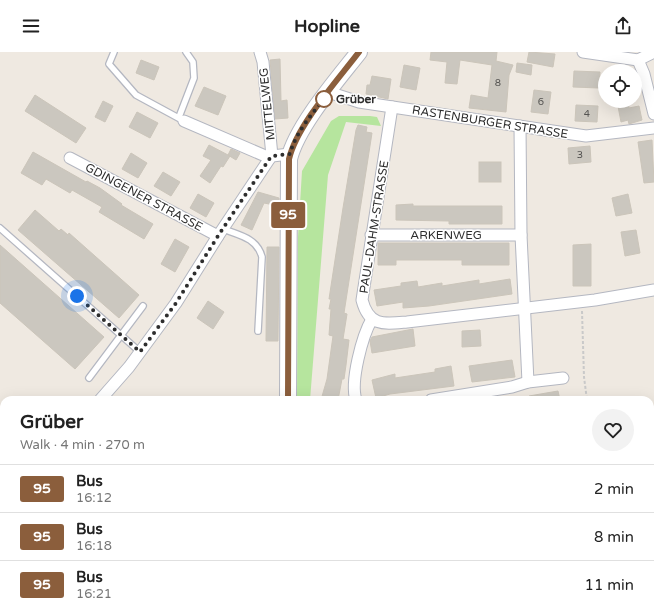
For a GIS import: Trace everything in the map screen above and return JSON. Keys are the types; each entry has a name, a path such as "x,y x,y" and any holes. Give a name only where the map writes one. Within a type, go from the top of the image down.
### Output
{"main road":[{"name":"MITTELWEG","path":"288,396 288,208 290,154 292,147 305,124 359,52"}],"street":[{"name":"MITTELWEG","path":"181,119 271,157 263,62 260,52"},
{"path":"583,52 638,60 654,52"},
{"path":"638,60 644,74 654,114"},
{"name":"RASTENBURGER STRASSE","path":"328,92 359,102 586,136 654,128"},
{"name":"PAUL-DAHM-STRASSE","path":"372,320 364,308 362,300 392,107"},
{"path":"520,126 521,234 528,382"},
{"path":"103,396 140,352 176,303 220,232 271,157 290,154"},
{"name":"GDINGENER STRASSE","path":"70,158 220,232"},
{"name":"ARKENWEG","path":"371,235 521,234"},
{"path":"354,396 353,392 360,353 366,330 372,320 385,324 582,302 654,290"},
{"path":"456,396 512,387 528,382 563,378"}],"lane":[{"path":"114,52 109,64 136,95 161,110 181,119 194,78 193,62 186,52"},
{"path":"0,228 140,352"},
{"path":"220,232 249,238 260,250 262,257 258,331"},
{"path":"89,378 143,306"}],"path":[{"path":"582,302 584,377 586,396"}],"green space":[{"path":"339,116 370,116 377,117 381,126 346,122 328,175 310,396 297,396 298,237 302,171 331,121"}],"building":[{"path":"431,52 497,52 496,61 513,65 509,75 506,112 469,108 471,95 488,98 492,65 460,60 457,84 445,83 447,62 430,60"},
{"path":"529,52 555,54 553,67 527,62"},
{"path":"280,59 281,101 287,100 288,118 275,119 270,60"},
{"path":"141,60 159,67 154,80 136,73"},
{"path":"517,63 532,65 531,75 516,72"},
{"path":"404,65 420,68 416,90 400,87"},
{"path":"574,71 598,72 598,88 573,87"},
{"path":"372,76 391,79 388,99 366,94 367,85 370,85"},
{"path":"204,87 226,96 218,115 195,106"},
{"path":"534,90 551,92 548,114 531,112"},
{"path":"35,95 86,128 76,143 25,111"},
{"path":"103,101 113,106 105,122 95,117"},
{"path":"576,105 598,106 597,122 575,121"},
{"path":"618,108 639,108 642,120 629,124 628,120 621,122"},
{"path":"137,112 158,123 150,138 129,127"},
{"path":"358,125 367,127 366,132 372,133 344,313 347,314 343,339 349,340 346,365 344,379 342,379 339,396 322,396 327,379 333,336 329,335 331,309 329,309 331,299 329,299"},
{"path":"652,140 654,182 644,183 638,142"},
{"path":"209,145 228,155 231,149 240,153 236,160 230,156 223,167 221,166 210,183 200,176 211,160 203,156"},
{"path":"590,146 591,162 569,164 568,148"},
{"path":"33,152 86,182 87,181 100,188 122,204 121,205 153,224 144,239 99,212 102,207 72,190 70,193 46,179 42,185 21,173"},
{"path":"131,153 147,163 138,178 122,169"},
{"path":"479,162 501,162 501,182 479,182"},
{"path":"163,172 180,182 171,196 154,186"},
{"path":"258,192 279,198 279,206 264,203 252,230 241,225"},
{"path":"198,194 214,203 206,217 190,208"},
{"path":"628,194 632,213 616,216 612,198"},
{"path":"413,204 413,206 502,206 502,224 449,224 449,221 396,220 396,205"},
{"path":"35,210 59,231 61,229 68,235 69,233 139,295 119,318 18,230"},
{"path":"636,230 640,253 625,256 621,232"},
{"path":"175,239 189,247 175,272 161,264"},
{"path":"378,243 509,243 509,265 462,265 462,260 396,260 396,265 378,265"},
{"path":"591,244 591,286 573,286 573,245"},
{"path":"0,245 104,337 75,369 0,303"},
{"path":"267,247 279,247 278,341 266,341"},
{"path":"510,279 512,294 429,306 403,308 403,302 377,306 374,290 401,286 401,283 417,281 418,287 442,283 442,286 479,280 479,284"},
{"path":"208,301 224,312 213,329 197,318"},
{"path":"413,329 415,346 372,353 370,341 372,337"},
{"path":"480,330 481,346 462,347 462,331"},
{"path":"512,360 515,377 472,382 469,366"},
{"path":"451,366 454,386 376,396 372,380 395,374 395,378 435,372 435,369"},
{"path":"558,391 559,396 529,396"}],"bus line":[{"name":"95","path":"288,396 289,159 292,147 305,124 359,52"}],"place":[{"name":"Grüber","path":"324,99"}],"route":[{"path":"77,296 140,352 176,303 218,236 270,158 272,156 290,154 292,147 305,124 324,99"}]}
